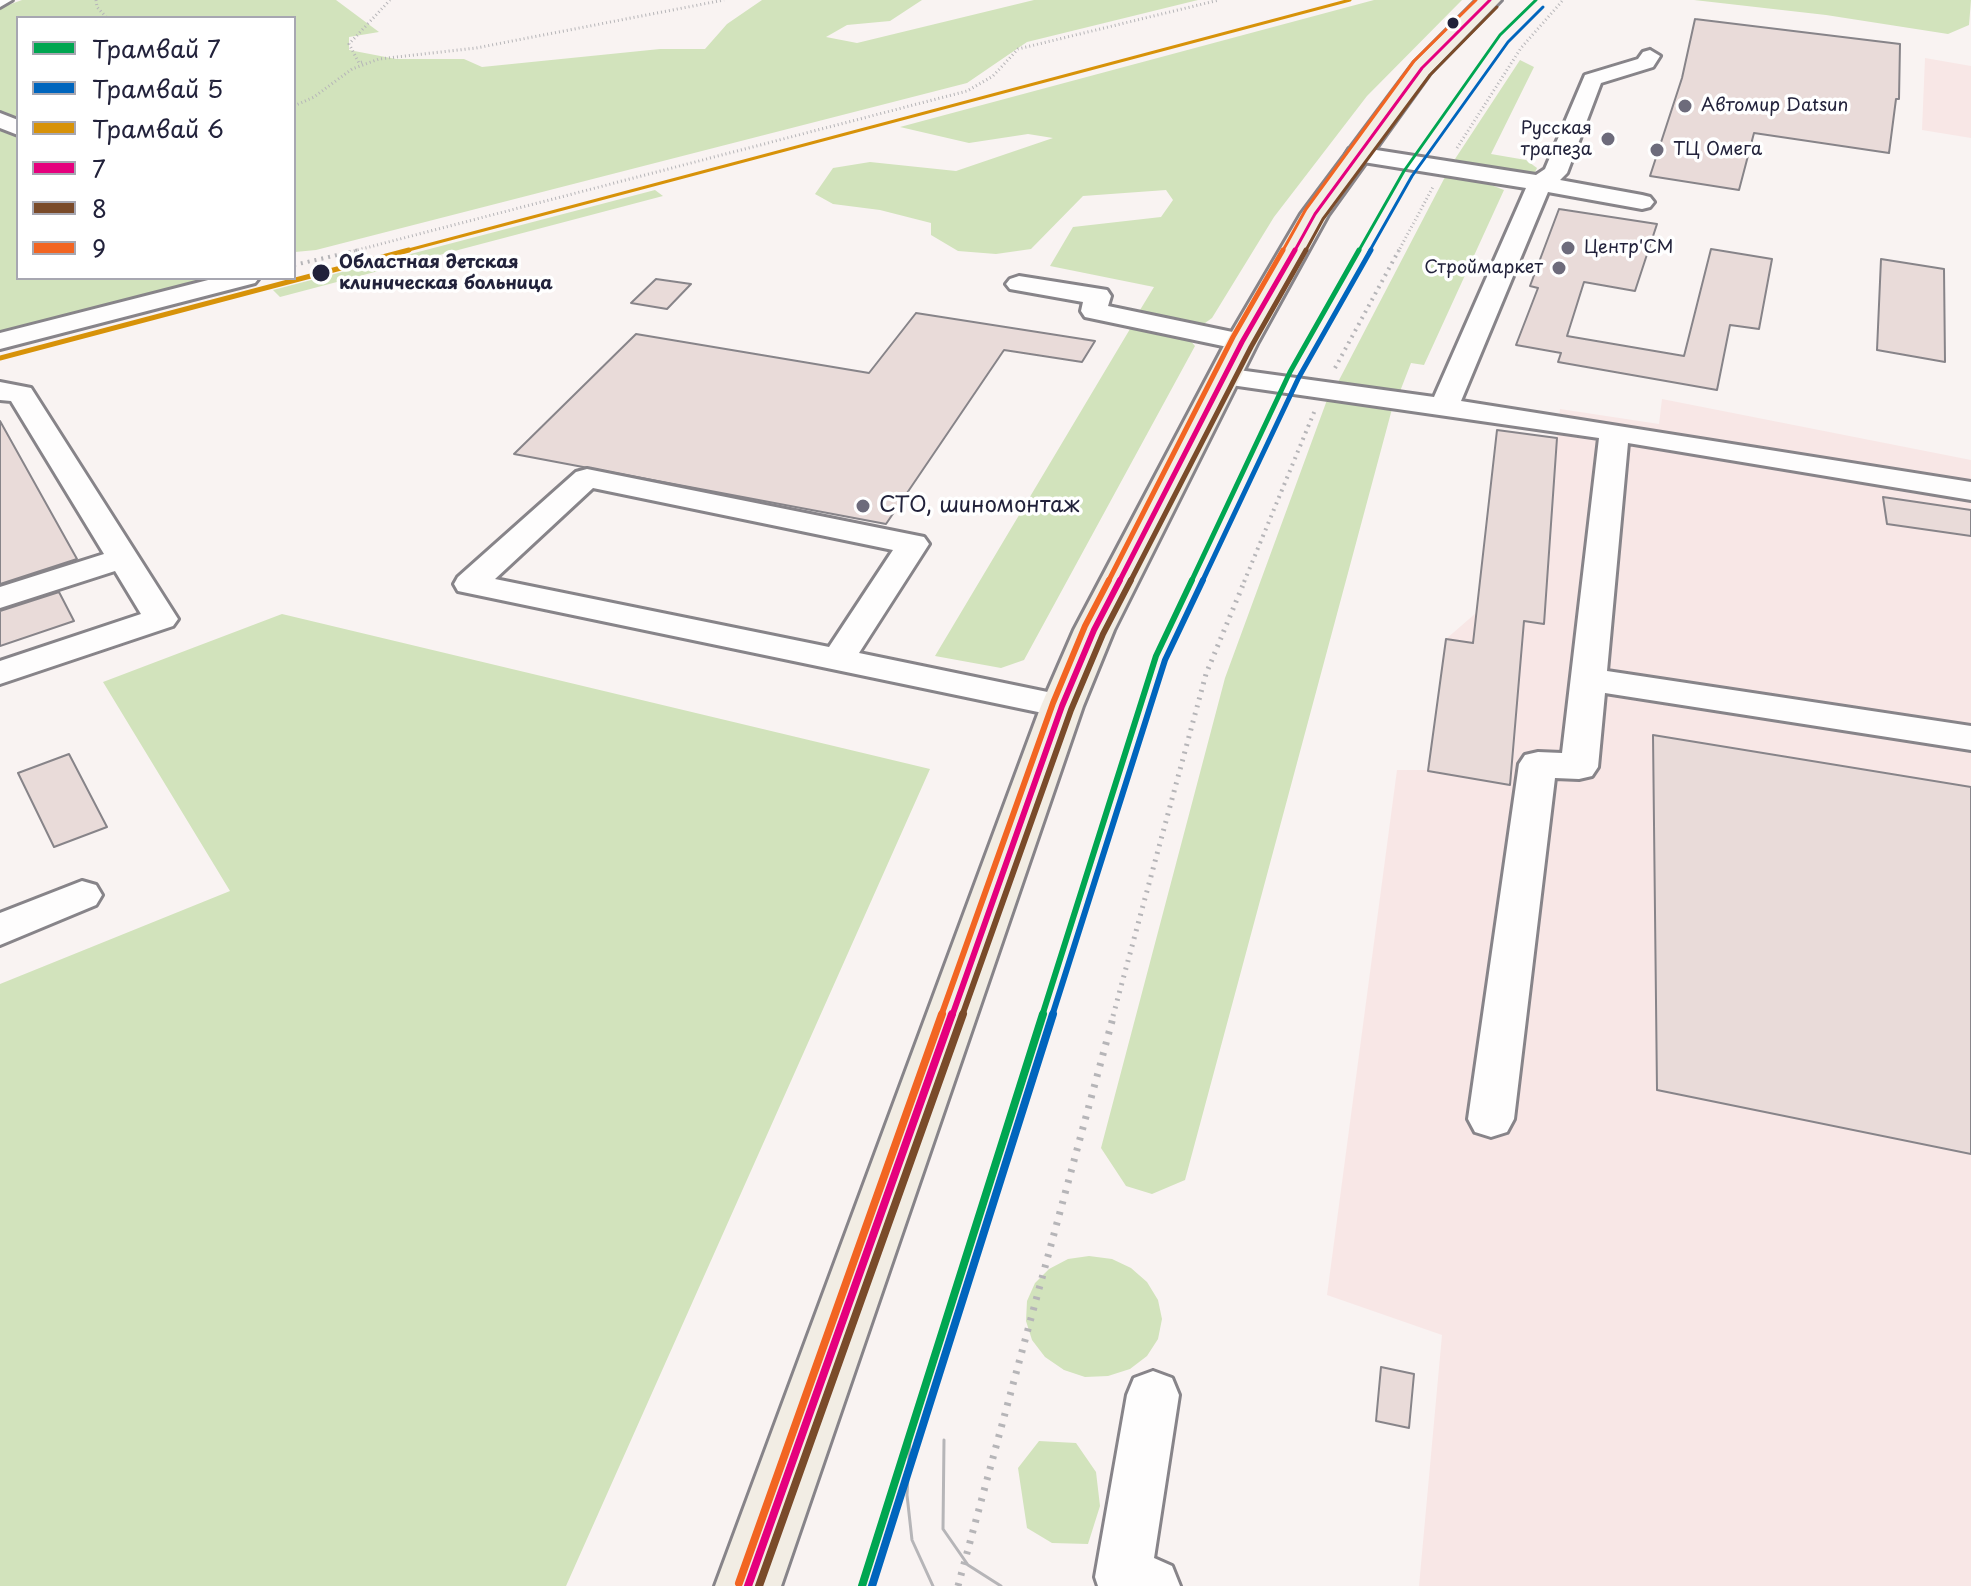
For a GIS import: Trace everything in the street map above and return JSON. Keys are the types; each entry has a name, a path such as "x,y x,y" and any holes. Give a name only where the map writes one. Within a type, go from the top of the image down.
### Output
{"main road":[{"path":"748,1586 1062,706 1094,630 1233,359 1315,214 1422,68 1490,0"}],"lane":[{"path":"1444,407 1540,183 1555,173 1592,79 1646,63 1650,56"},
{"path":"1357,154 1642,202"},
{"path":"0,341 238,280"},
{"path":"1019,284 1098,296 1094,311 1323,390 1614,432 1971,491"},
{"path":"0,391 21,394 161,619 0,673"},
{"path":"1491,1119 1538,764 1579,767 1614,432"},
{"path":"838,659 913,544 587,478 470,584 1062,706"},
{"path":"0,598 123,558"},
{"path":"1588,679 1971,738"},
{"path":"0,930 82,895"},
{"path":"1152,1586 1123,1577 1153,1395"}],"path":[{"path":"390,0 349,44 359,63 476,48 724,0"},
{"path":"296,265 448,228 967,91 993,76 1018,49 1219,0"},
{"path":"958,1586 1206,674 1323,390 1444,168 1521,48 1563,0"},
{"path":"296,105 314,97 352,69 379,59"}],"shaded area":[{"path":"1925,58 1971,66 1971,138 1922,130"},
{"path":"1662,399 1971,460 1971,1586 1419,1586 1442,1335 1327,1295 1397,770 1428,770 1446,639 1476,613 1497,430 1557,438 1560,409 1659,424"}],"green space":[{"path":"22,0 336,0 379,32 349,37 349,50 396,59 464,59 482,67 660,49 705,49 727,24 762,0 922,0 890,21 847,25 826,37 857,43 1034,0 1198,0 1027,42 967,83 316,250 296,252 296,16 16,16 16,280 204,280 0,331 0,8"},
{"path":"1374,0 1462,0 1367,96 1274,217 1212,318 1198,328 1137,315 1154,287 1050,266 1073,227 1161,217 1173,200 1166,190 1083,196 1031,249 996,254 958,251 931,235 931,223 880,210 833,204 815,194 833,168 870,162 956,171 1053,138 1028,134 969,143 900,127"},
{"path":"1694,0 1971,0 1969,25 1948,34 1826,15"},
{"path":"1520,60 1534,67 1491,154 1526,160 1537,168 1535,172 1514,174 1462,165 1455,159"},
{"path":"1445,177 1486,183 1504,190 1424,365 1411,363 1399,394 1337,384"},
{"path":"655,190 663,196 280,297 273,290"},
{"path":"1130,329 1189,339 1195,346 1024,660 1001,668 935,656"},
{"path":"1327,400 1392,409 1185,1180 1152,1194 1126,1186 1101,1148 1225,678"},
{"path":"282,614 930,769 566,1586 0,1586 0,984 230,891 103,682"},
{"path":"1089,1256 1112,1259 1131,1268 1147,1282 1158,1300 1162,1319 1158,1339 1147,1356 1130,1369 1108,1376 1085,1377 1064,1370 1045,1357 1032,1340 1026,1321 1027,1301 1035,1283 1049,1269 1068,1259"},
{"path":"1039,1441 1076,1443 1096,1472 1100,1506 1088,1544 1052,1543 1027,1528 1018,1468"}],"building":[{"path":"1695,19 1900,44 1899,99 1896,99 1889,153 1754,133 1739,190 1650,176 1682,78"},
{"path":"1559,209 1657,224 1635,291 1584,282 1567,336 1684,356 1711,249 1772,259 1759,329 1730,325 1717,390 1558,362 1561,353 1516,345 1538,288 1530,286"},
{"path":"1881,259 1944,269 1945,362 1877,350"},
{"path":"656,279 691,284 667,309 631,303"},
{"path":"916,313 1095,341 1082,362 1004,350 886,524 514,454 636,334 869,373"},
{"path":"0,421 77,559 0,584"},
{"path":"1497,430 1557,438 1544,624 1524,621 1510,785 1428,771 1446,639 1473,643"},
{"path":"1883,497 1971,510 1971,536 1887,524"},
{"path":"59,592 74,621 0,646 0,611"},
{"path":"1653,735 1971,787 1971,1154 1657,1090"},
{"path":"69,754 107,827 54,847 18,773"},
{"path":"1381,1367 1414,1374 1409,1428 1376,1421"}],"tram line":[{"name":"6","path":"296,280 1350,0"},
{"name":"7","path":"862,1586 1156,656 1290,372 1404,171 1500,35 1536,0"},
{"name":"5","path":"872,1586 1165,660 1299,377 1412,176 1508,42 1543,7"},
{"name":"6","path":"0,358 294,280"},
{"path":"910,1438 907,1495 912,1540 933,1586"},
{"path":"944,1440 943,1529 968,1565 1001,1586"}],"transit line":[{"name":"9","path":"739,1583 1053,703 1085,626 1233,337 1306,209 1414,61 1476,0"},
{"name":"7","path":"748,1586 1062,706 1094,630 1242,342 1315,214 1422,68 1490,0"},
{"name":"8","path":"759,1586 1071,710 1103,634 1251,347 1323,219 1430,75 1497,7"}],"place":[{"name":"Автомир Datsun","path":"1685,106"},
{"name":"Русская трапеза","path":"1608,139"},
{"name":"ТЦ Омега","path":"1657,150"},
{"name":"Центр'СМ","path":"1568,248"},
{"name":"Строймаркет","path":"1559,268"},
{"name":"Областная детская клиническая больница","path":"321,273"},
{"name":"СТО, шиномонтаж","path":"863,506"}]}
